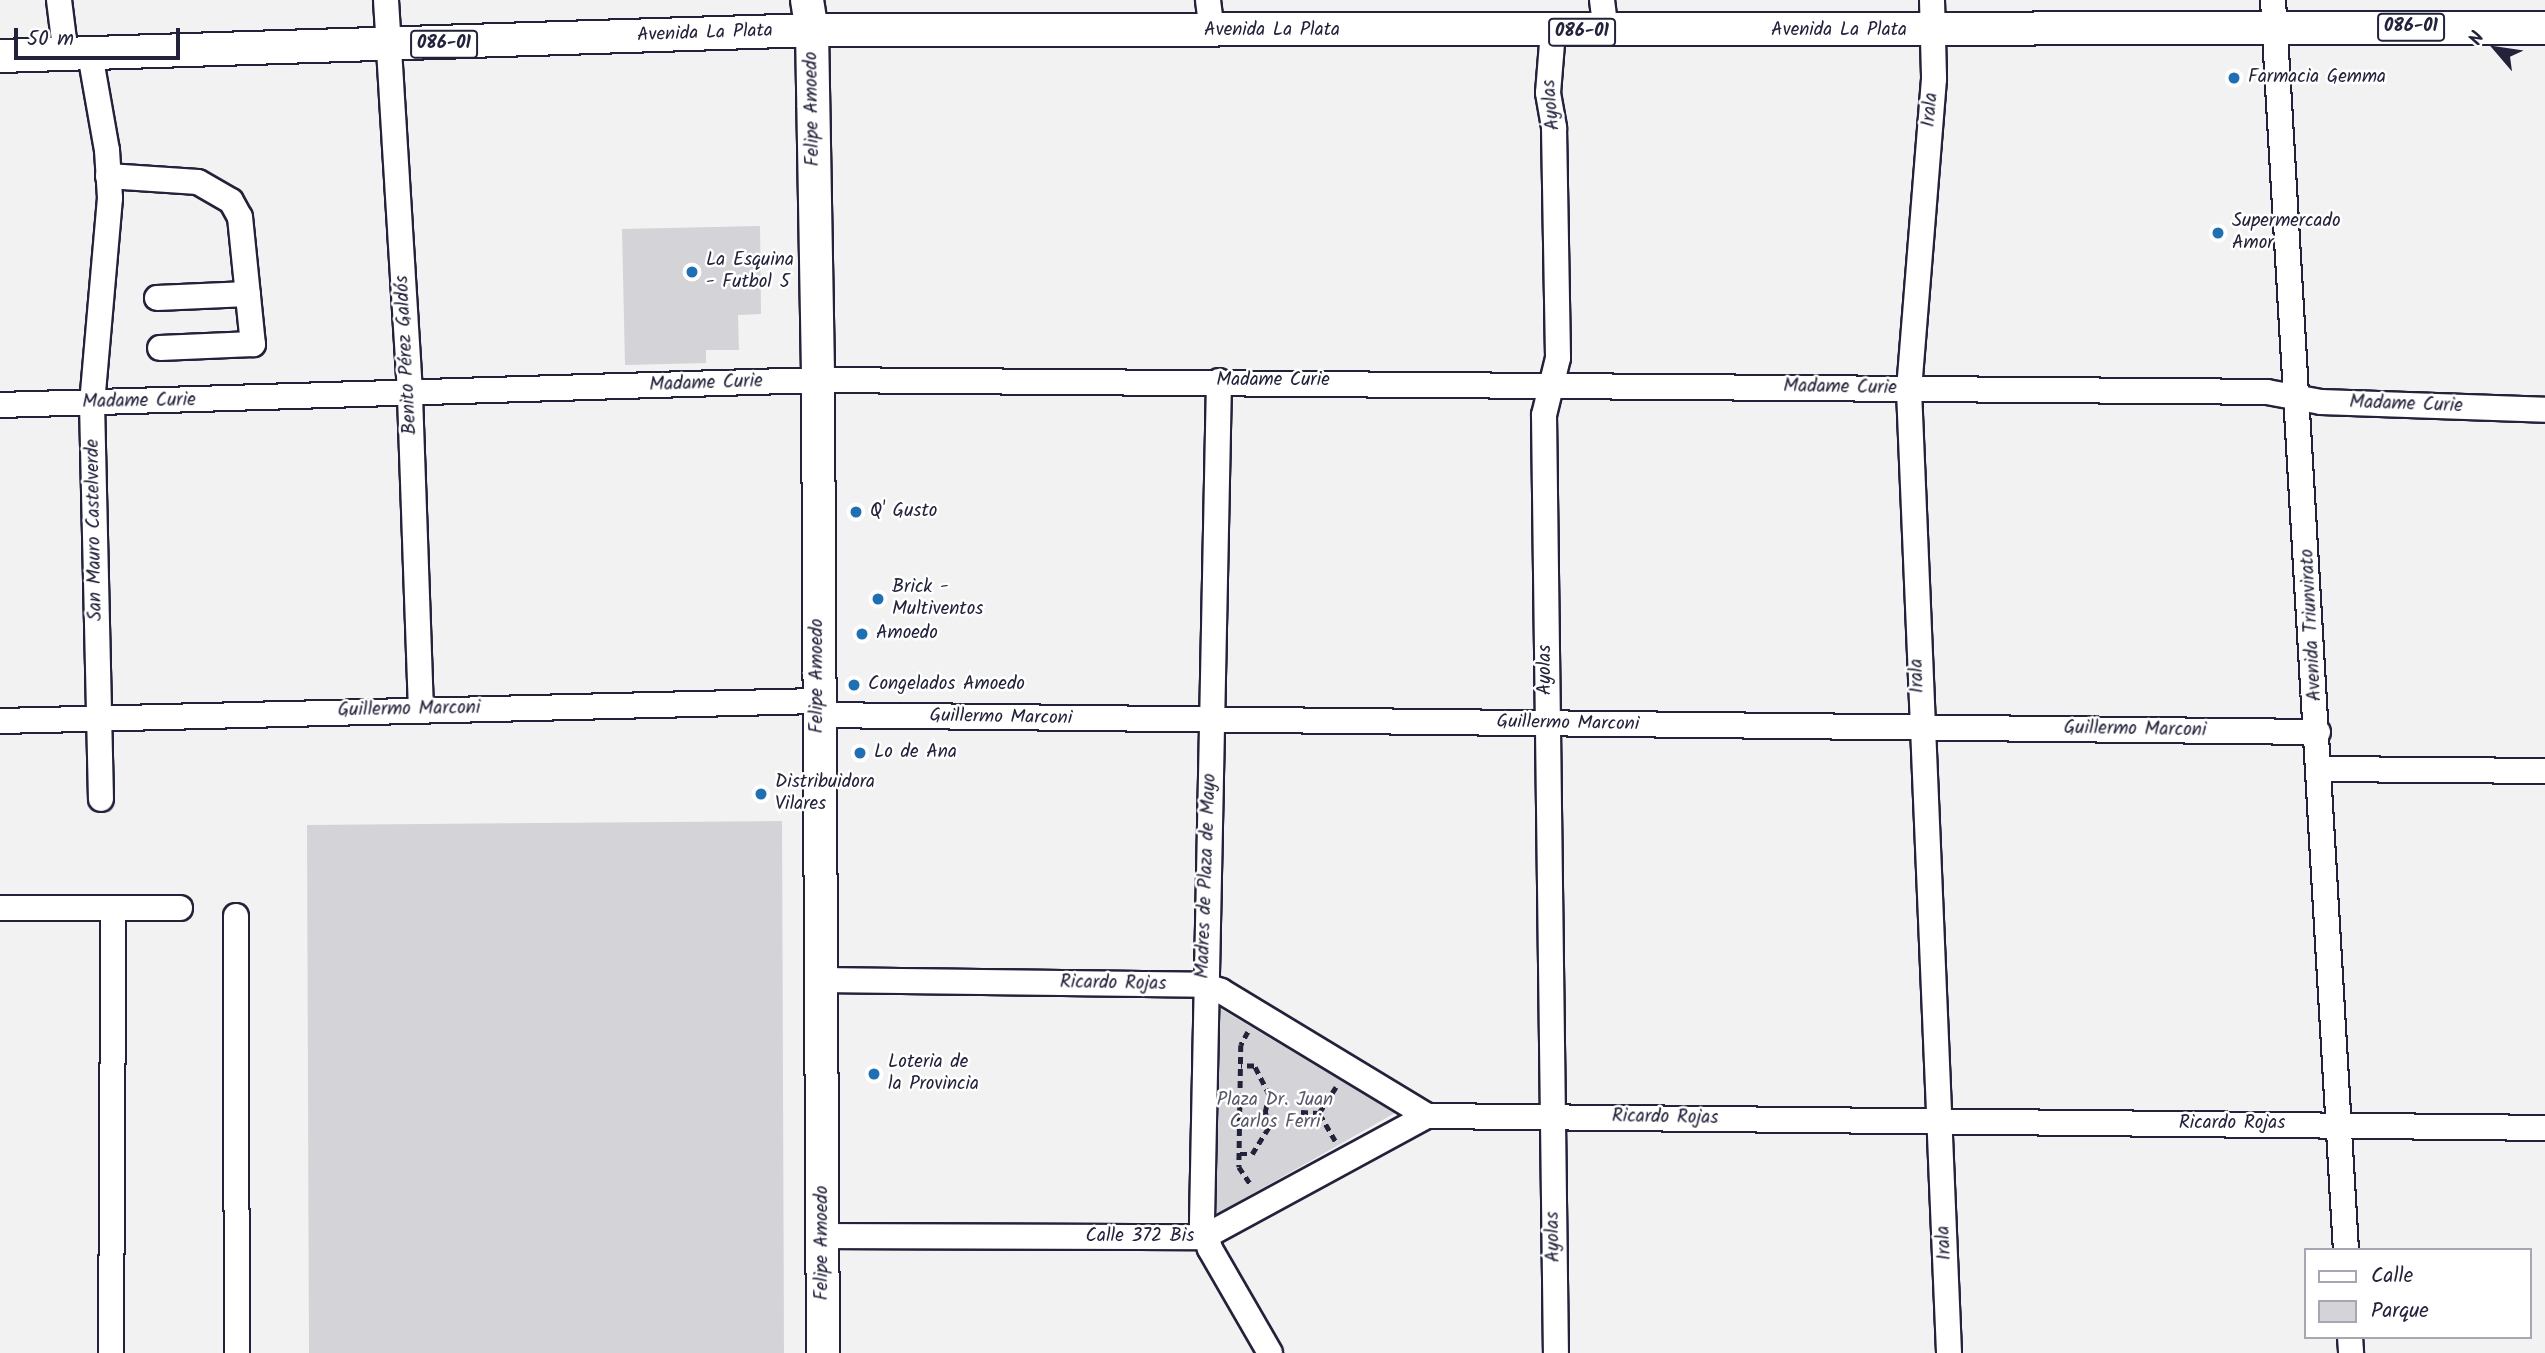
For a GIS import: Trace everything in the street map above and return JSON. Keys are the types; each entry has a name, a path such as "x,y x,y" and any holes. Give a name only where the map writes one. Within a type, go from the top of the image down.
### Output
{"main road":[{"name":"Avenida La Plata","path":"0,56 391,46 809,15 1210,15 1553,31 1935,32 2275,13 2545,28"},
{"name":"Felipe Amoedo","path":"809,15 818,380 823,1353"}],"street":[{"name":"San Mauro Castelverde","path":"59,0 78,55 108,176 107,249 92,402 101,799"},
{"name":"Benito Pérez Galdós","path":"386,0 391,46 410,396 421,710"},
{"path":"1602,0 1606,32"},
{"name":"Irala","path":"1932,0 1935,32 1909,390 1920,728 1949,1353"},
{"name":"Avenida Triunvirato","path":"2275,13 2346,1248"},
{"name":"Ayolas","path":"1553,31 1548,93 1554,128 1559,304 1553,384 1544,415 1556,1353"},
{"path":"108,176 198,182 231,201 240,217 253,344 160,348"},
{"path":"157,298 248,294"},
{"name":"Madame Curie","path":"0,405 410,396 818,380 1219,381 2267,392 2299,398 2545,410"},
{"name":"Madres de Plaza de Mayo","path":"1219,381 1203,985 1204,1237 1270,1353"},
{"name":"Guillermo Marconi","path":"0,721 421,710 818,708 1211,721 2318,732"},
{"path":"2320,769 2545,771"},
{"path":"0,908 180,908"},
{"path":"111,1353 113,908"},
{"path":"236,916 237,1353"},
{"name":"Ricardo Rojas","path":"821,980 1203,985 1259,1013 1427,1116 2545,1128"},
{"name":"Calle 372 Bis","path":"823,1236 1204,1237 1267,1206 1427,1116"}],"path":[{"path":"1259,1013 1241,1045 1239,1167 1267,1206"},
{"path":"1240,1154 1252,1154 1269,1127 1265,1112 1269,1095 1254,1066 1241,1066"},
{"path":"1318,1113 1349,1067"},
{"path":"1301,1112 1318,1113"},
{"path":"1318,1113 1346,1160"}],"green space":[{"name":"La Esquina - Futbol 5","path":"760,226 761,314 738,315 739,350 706,350 706,363 625,365 622,229"},
{"path":"782,821 784,1353 309,1353 307,825"},
{"name":"Plaza Dr. Juan Carlos Ferri","path":"1216,1006 1395,1113 1213,1216"}],"place":[{"name":"Farmacia Gemma","path":"2234,78"},
{"name":"Supermercado Amor","path":"2218,233"},
{"name":"La Esquina - Futbol 5","path":"692,272"},
{"name":"Q' Gusto","path":"856,512"},
{"name":"Brick - Multiventos","path":"878,599"},
{"name":"Amoedo","path":"862,634"},
{"name":"Congelados Amoedo","path":"854,685"},
{"name":"Lo de Ana","path":"860,753"},
{"name":"Distribuidora Vilares","path":"761,794"},
{"name":"Loteria de la Provincia","path":"874,1074"}]}
